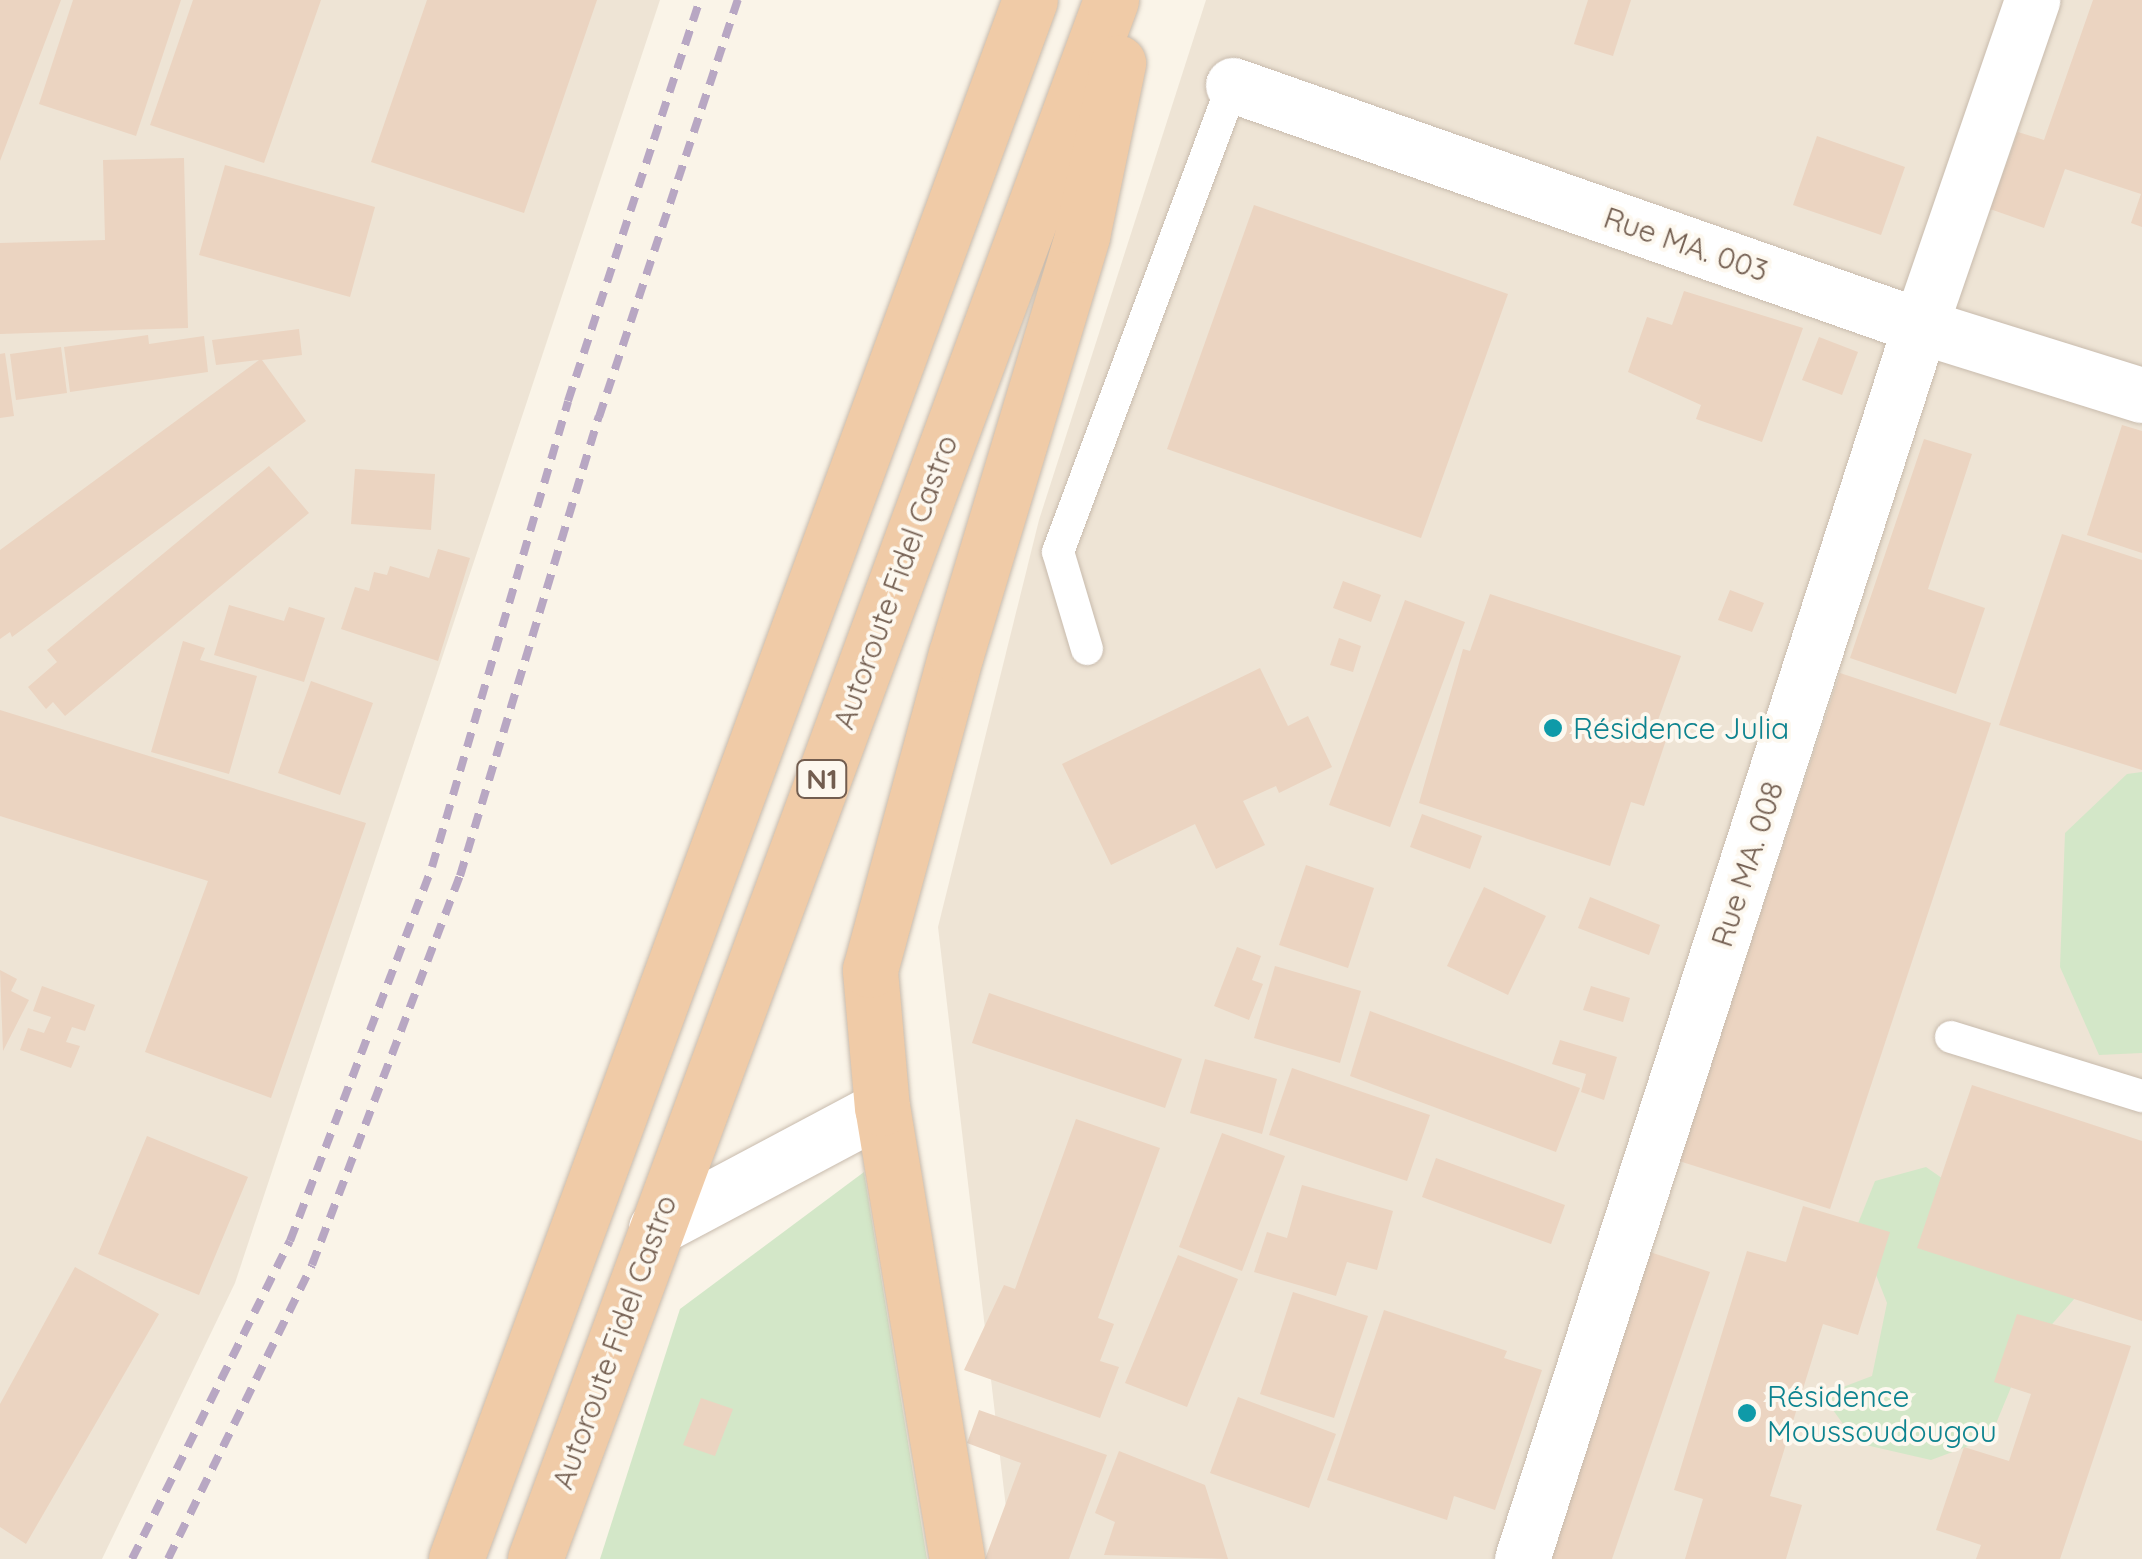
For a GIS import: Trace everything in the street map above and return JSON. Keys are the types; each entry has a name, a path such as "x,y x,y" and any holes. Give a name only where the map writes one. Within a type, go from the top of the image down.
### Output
{"highway":[{"name":"N1","path":"456,1559 1030,0"},
{"name":"Autoroute Fidel Castro","path":"535,1559 1111,0"},
{"path":"957,1559 882,1108 870,970 956,654 1082,236 1130,0"}],"street":[{"name":"Rue MA. 008","path":"1522,1559 1920,326 2032,0"},
{"name":"Rue MA. 003","path":"1233,85 1920,326 2142,395"},
{"path":"656,1228 882,1108"}],"lane":[{"path":"1087,649 1058,552 1233,85"},
{"path":"1951,1036 2142,1096"}],"shaded area":[{"path":"0,0 660,0 235,1283 102,1559 0,1559"},
{"path":"1206,0 2142,0 2142,1559 1012,1559 938,927 1039,520"}],"green space":[{"path":"2142,772 2142,1053 2099,1055 2060,967 2065,833 2127,774"},
{"path":"1926,1167 2002,1220 2075,1298 2024,1356 1990,1438 1931,1460 1857,1443 1822,1395 1872,1376 1887,1303 1857,1226 1875,1181"},
{"path":"864,1172 927,1559 600,1559 680,1309"}],"building":[{"path":"0,0 61,0 0,161"},
{"path":"73,0 181,0 136,136 39,104"},
{"path":"193,0 321,0 264,163 150,125"},
{"path":"427,0 597,0 524,213 371,162"},
{"path":"1588,0 1631,0 1613,56 1574,44"},
{"path":"2093,0 2142,0 2142,227 2131,223 2141,194 2065,169 2044,228 1990,209 2018,132 2044,140"},
{"path":"1817,136 1905,167 1881,235 1793,205"},
{"path":"184,158 188,328 0,334 0,243 105,240 103,160"},
{"path":"225,165 375,207 350,297 199,255"},
{"path":"1254,205 1508,294 1421,538 1167,449"},
{"path":"1684,291 1803,328 1762,442 1696,419 1701,405 1628,372 1647,317 1672,325"},
{"path":"299,329 302,355 262,360 306,421 12,637 10,632 0,639 0,550 259,360 216,365 212,340"},
{"path":"148,335 149,344 204,336 208,372 70,392 64,347"},
{"path":"1819,337 1858,352 1842,395 1802,380"},
{"path":"61,347 67,393 16,400 10,354"},
{"path":"5,353 14,416 0,418 0,354"},
{"path":"2122,425 2142,431 2142,553 2087,535"},
{"path":"1924,439 1972,454 1928,589 1985,608 1956,694 1850,658"},
{"path":"269,466 309,513 65,716 53,702 46,709 28,687 57,662 47,650"},
{"path":"355,469 435,474 431,530 351,524"},
{"path":"2062,534 2142,560 2142,770 1999,725"},
{"path":"438,549 470,558 438,661 341,629 355,587 369,591 374,572 387,575 390,566 429,578"},
{"path":"1343,581 1381,595 1371,622 1333,608"},
{"path":"1730,590 1764,603 1752,632 1718,620"},
{"name":"Résidence Julia","path":"1490,594 1681,656 1658,720 1671,725 1644,806 1631,802 1610,866 1419,803 1463,649 1470,651"},
{"path":"1405,600 1465,622 1390,827 1329,805"},
{"path":"229,605 284,621 289,607 325,618 304,682 214,655"},
{"path":"1339,638 1361,646 1353,672 1330,665"},
{"path":"183,641 205,648 200,660 257,676 229,774 151,752"},
{"path":"1260,668 1288,726 1308,716 1332,767 1279,793 1276,786 1243,801 1265,845 1216,869 1195,824 1111,865 1062,764"},
{"path":"1840,673 1991,723 1830,1209 1679,1161"},
{"path":"311,681 373,703 340,795 278,773"},
{"path":"0,710 366,823 271,1098 145,1052 208,881 0,816"},
{"path":"1422,814 1482,836 1470,869 1410,847"},
{"path":"1306,865 1374,888 1348,968 1279,945"},
{"path":"1484,887 1546,916 1508,995 1447,966"},
{"path":"1590,897 1660,925 1649,955 1578,928"},
{"path":"1237,947 1261,956 1252,980 1263,984 1249,1020 1214,1006"},
{"path":"1275,966 1361,991 1340,1063 1254,1038"},
{"path":"0,970 17,979 11,991 29,1000 3,1051"},
{"path":"42,986 95,1005 85,1031 72,1027 66,1042 80,1046 71,1068 20,1050 28,1028 44,1033 51,1017 33,1011"},
{"path":"1591,986 1630,998 1623,1022 1583,1010"},
{"path":"989,993 1182,1059 1165,1108 972,1043"},
{"path":"1370,1011 1580,1088 1556,1152 1350,1076"},
{"path":"1560,1040 1617,1057 1604,1100 1581,1092 1586,1074 1552,1064"},
{"path":"1205,1059 1277,1079 1262,1134 1190,1113"},
{"path":"1292,1068 1430,1115 1407,1181 1269,1135"},
{"path":"1972,1085 2142,1141 2142,1321 1917,1248"},
{"path":"1076,1119 1160,1148 1098,1318 1114,1324 1100,1361 1119,1367 1100,1418 964,1370 1004,1285 1015,1289"},
{"path":"1222,1133 1285,1156 1242,1271 1179,1247"},
{"path":"147,1136 248,1177 199,1295 98,1254"},
{"path":"1436,1158 1565,1205 1551,1244 1422,1197"},
{"path":"1302,1185 1393,1211 1377,1270 1347,1262 1336,1296 1254,1272 1267,1232 1287,1238"},
{"name":"Résidence Moussoudougou","path":"1803,1206 1890,1232 1858,1335 1823,1324 1770,1496 1802,1505 1786,1559 1685,1559 1703,1499 1674,1490 1747,1251 1786,1262"},
{"path":"1647,1251 1710,1272 1612,1559 1543,1559"},
{"path":"1178,1255 1238,1279 1187,1407 1125,1383"},
{"path":"75,1267 159,1314 26,1544 0,1527 0,1404"},
{"path":"1293,1292 1368,1316 1334,1418 1260,1394"},
{"path":"1384,1310 1507,1351 1504,1358 1542,1370 1495,1510 1454,1496 1447,1520 1327,1480"},
{"path":"2017,1314 2131,1346 2060,1559 1976,1559 1981,1545 1936,1530 1964,1447 2009,1461 2031,1394 1994,1382"},
{"path":"1238,1397 1336,1434 1309,1508 1210,1473"},
{"path":"701,1398 733,1409 715,1456 683,1445"},
{"path":"979,1410 1107,1455 1069,1559 985,1559 1021,1463 967,1443"},
{"path":"1119,1451 1205,1485 1228,1559 1104,1555 1115,1522 1095,1513"}],"railway":[{"path":"132,1559 290,1241 432,867 568,401 700,0"},
{"path":"168,1559 312,1265 460,876 599,417 738,0"}],"place":[{"name":"Résidence Julia","path":"1553,728"},
{"name":"Résidence Moussoudougou","path":"1747,1413"}]}
